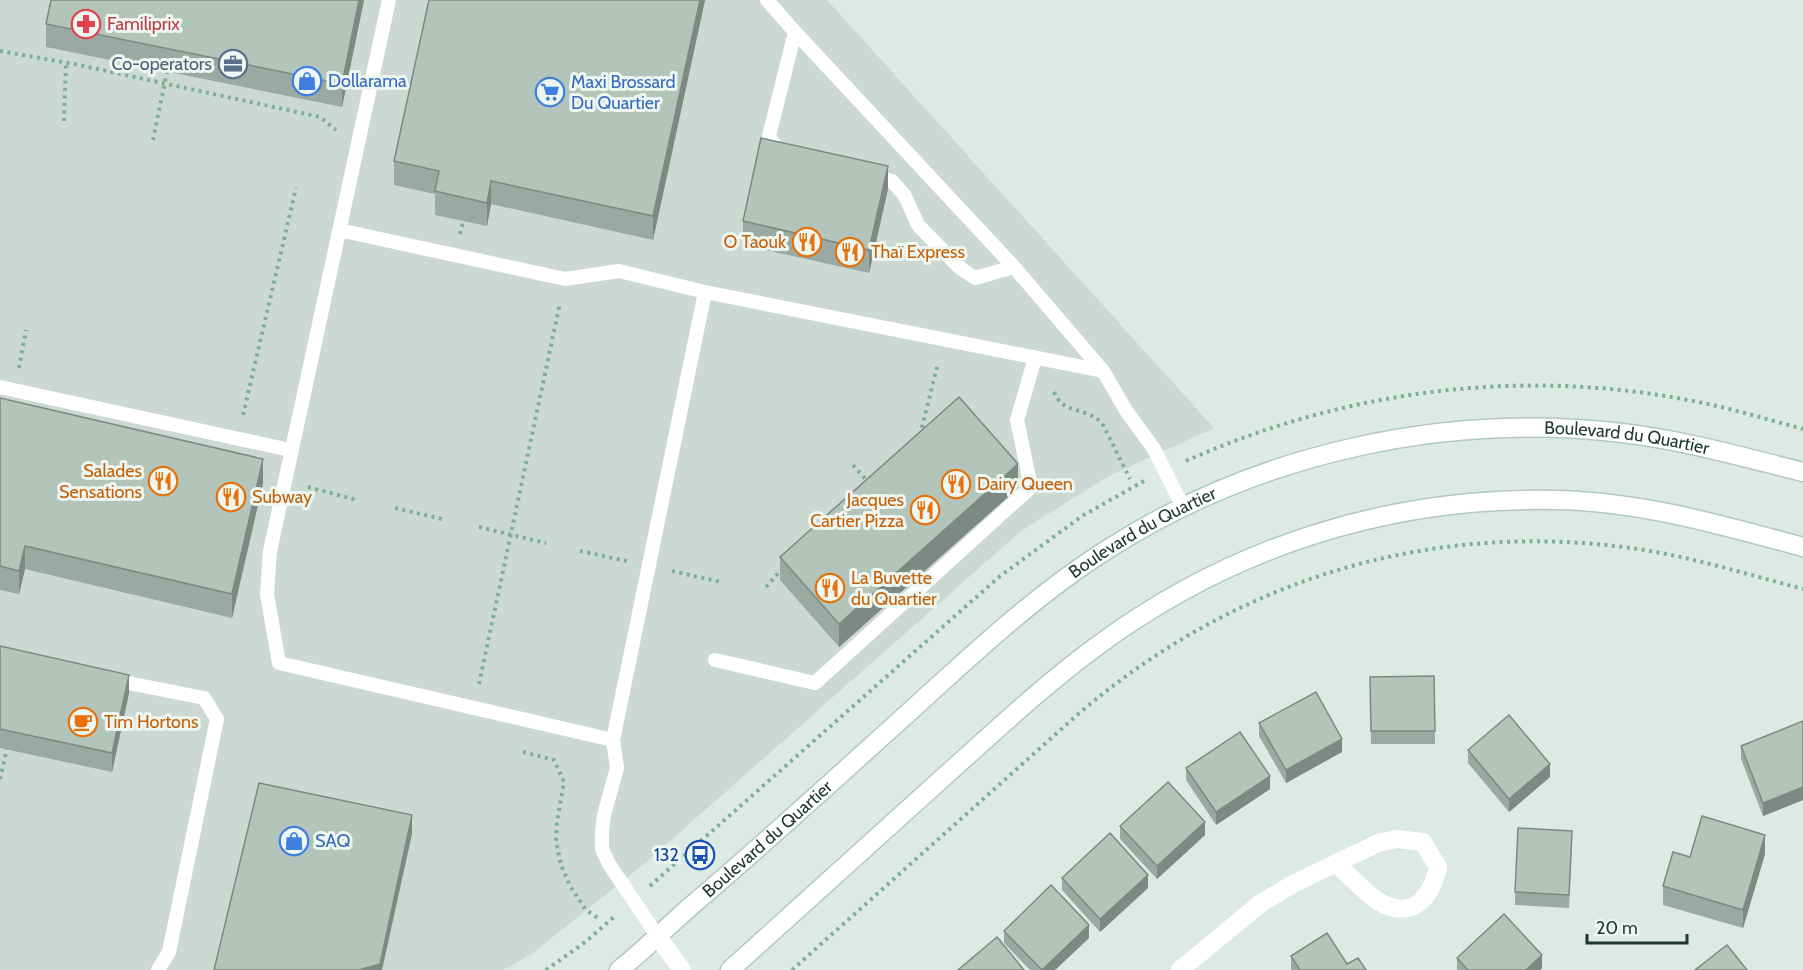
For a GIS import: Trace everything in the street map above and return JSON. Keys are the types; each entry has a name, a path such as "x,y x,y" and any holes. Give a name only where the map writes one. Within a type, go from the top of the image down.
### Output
{"main road":[{"name":"Boulevard du Quartier","path":"619,970 970,656 1042,597 1109,548 1184,507 1273,470 1343,450 1407,437 1502,429 1544,428 1624,433 1703,447 1803,472"},
{"path":"730,970 949,772 1096,646 1191,584 1262,552 1302,537 1384,516 1467,504 1555,500 1619,506 1691,518 1803,547"},
{"path":"1189,967 1261,903 1293,884 1336,863 1378,843 1397,839 1423,843 1438,867 1434,883 1426,897 1414,907 1396,909 1378,900 1336,863"},
{"path":"658,937 682,970"}],"lane":[{"path":"388,0 270,551 267,594 279,663 614,740"},
{"path":"767,0 1014,267 1103,371 1127,412 1154,449 1184,507"},
{"path":"790,155 779,152 769,136 795,32"},
{"path":"858,172 892,181 905,196 918,225 960,268 975,278 1014,267"},
{"path":"339,230 565,279 620,271 705,292 1103,371"},
{"path":"658,937 609,864 602,849 602,831 617,768 614,740 705,292"},
{"path":"715,660 815,683 1031,488 1017,420 1035,358"},
{"path":"0,387 290,450"},
{"path":"102,678 204,698 217,719 169,952 159,970"}],"path":[{"path":"0,51 66,62 320,117 336,131"},
{"path":"64,121 66,62"},
{"path":"153,140 167,72"},
{"path":"241,424 296,188"},
{"path":"478,691 560,303"},
{"path":"15,390 26,330"},
{"path":"918,441 937,367"},
{"path":"1054,392 1058,402 1063,406 1084,411 1095,416 1102,423 1130,478"},
{"path":"853,465 874,488"},
{"path":"661,876 999,577 1082,516 1136,485"},
{"path":"308,487 357,500"},
{"path":"395,508 442,519"},
{"path":"479,527 546,543"},
{"path":"792,970 1076,716 1122,678 1170,645 1205,625 1248,603 1299,582 1377,558 1437,547 1547,541 1651,551 1803,589"},
{"path":"580,551 635,563"},
{"path":"766,587 783,568"},
{"path":"669,570 721,582"},
{"path":"0,779 7,749"},
{"path":"523,752 554,760 564,782 556,840 561,865 570,886 586,910 601,920"},
{"path":"546,970 603,927"}],"shaded area":[{"path":"0,0 827,0 1214,428 1107,477 1021,531 644,864 533,953 503,970 0,970"}],"building":[{"path":"51,0 359,0 342,84 46,24"},
{"name":"Maxi Brossard Du Quartier","path":"429,0 700,0 653,216 491,181 487,203 435,191 439,171 394,161"},
{"path":"761,138 888,166 869,250 743,221"},
{"path":"959,397 1018,464 839,624 780,557"},
{"path":"0,398 263,459 232,594 25,546 19,571 0,566"},
{"path":"0,646 129,675 112,753 0,729"},
{"path":"1434,676 1435,731 1371,731 1370,677"},
{"path":"1316,692 1342,739 1286,770 1259,723"},
{"path":"1509,715 1550,764 1509,799 1468,750"},
{"path":"1803,721 1803,787 1763,803 1741,746"},
{"path":"1240,732 1270,776 1216,812 1186,768"},
{"path":"1168,782 1205,822 1157,866 1120,826"},
{"path":"259,783 412,815 380,964 359,970 214,970"},
{"path":"1702,816 1765,835 1743,910 1663,886 1673,852 1690,857"},
{"path":"1518,828 1572,831 1569,895 1515,892"},
{"path":"1110,833 1148,875 1100,919 1062,878"},
{"path":"1051,885 1089,925 1042,970 1004,931"},
{"path":"1504,914 1542,955 1526,970 1468,970 1457,958"},
{"path":"1327,933 1347,964 1358,958 1366,970 1300,970 1291,956"},
{"path":"997,937 1024,970 958,970"},
{"path":"1727,945 1747,970 1695,970"}],"place":[{"name":"Familiprix","path":"86,24"},
{"name":"Co-operators","path":"233,64"},
{"name":"Dollarama","path":"307,81"},
{"name":"Maxi Brossard Du Quartier","path":"550,92"},
{"name":"O Taouk","path":"807,242"},
{"name":"Thaï Express","path":"850,252"},
{"name":"Salades Sensations","path":"163,481"},
{"name":"Dairy Queen","path":"956,484"},
{"name":"Subway","path":"231,497"},
{"name":"Jacques Cartier Pizza","path":"925,510"},
{"name":"La Buvette du Quartier","path":"830,588"},
{"name":"Tim Hortons","path":"83,722"},
{"name":"SAQ","path":"294,841"},
{"name":"132","path":"700,855"}]}
